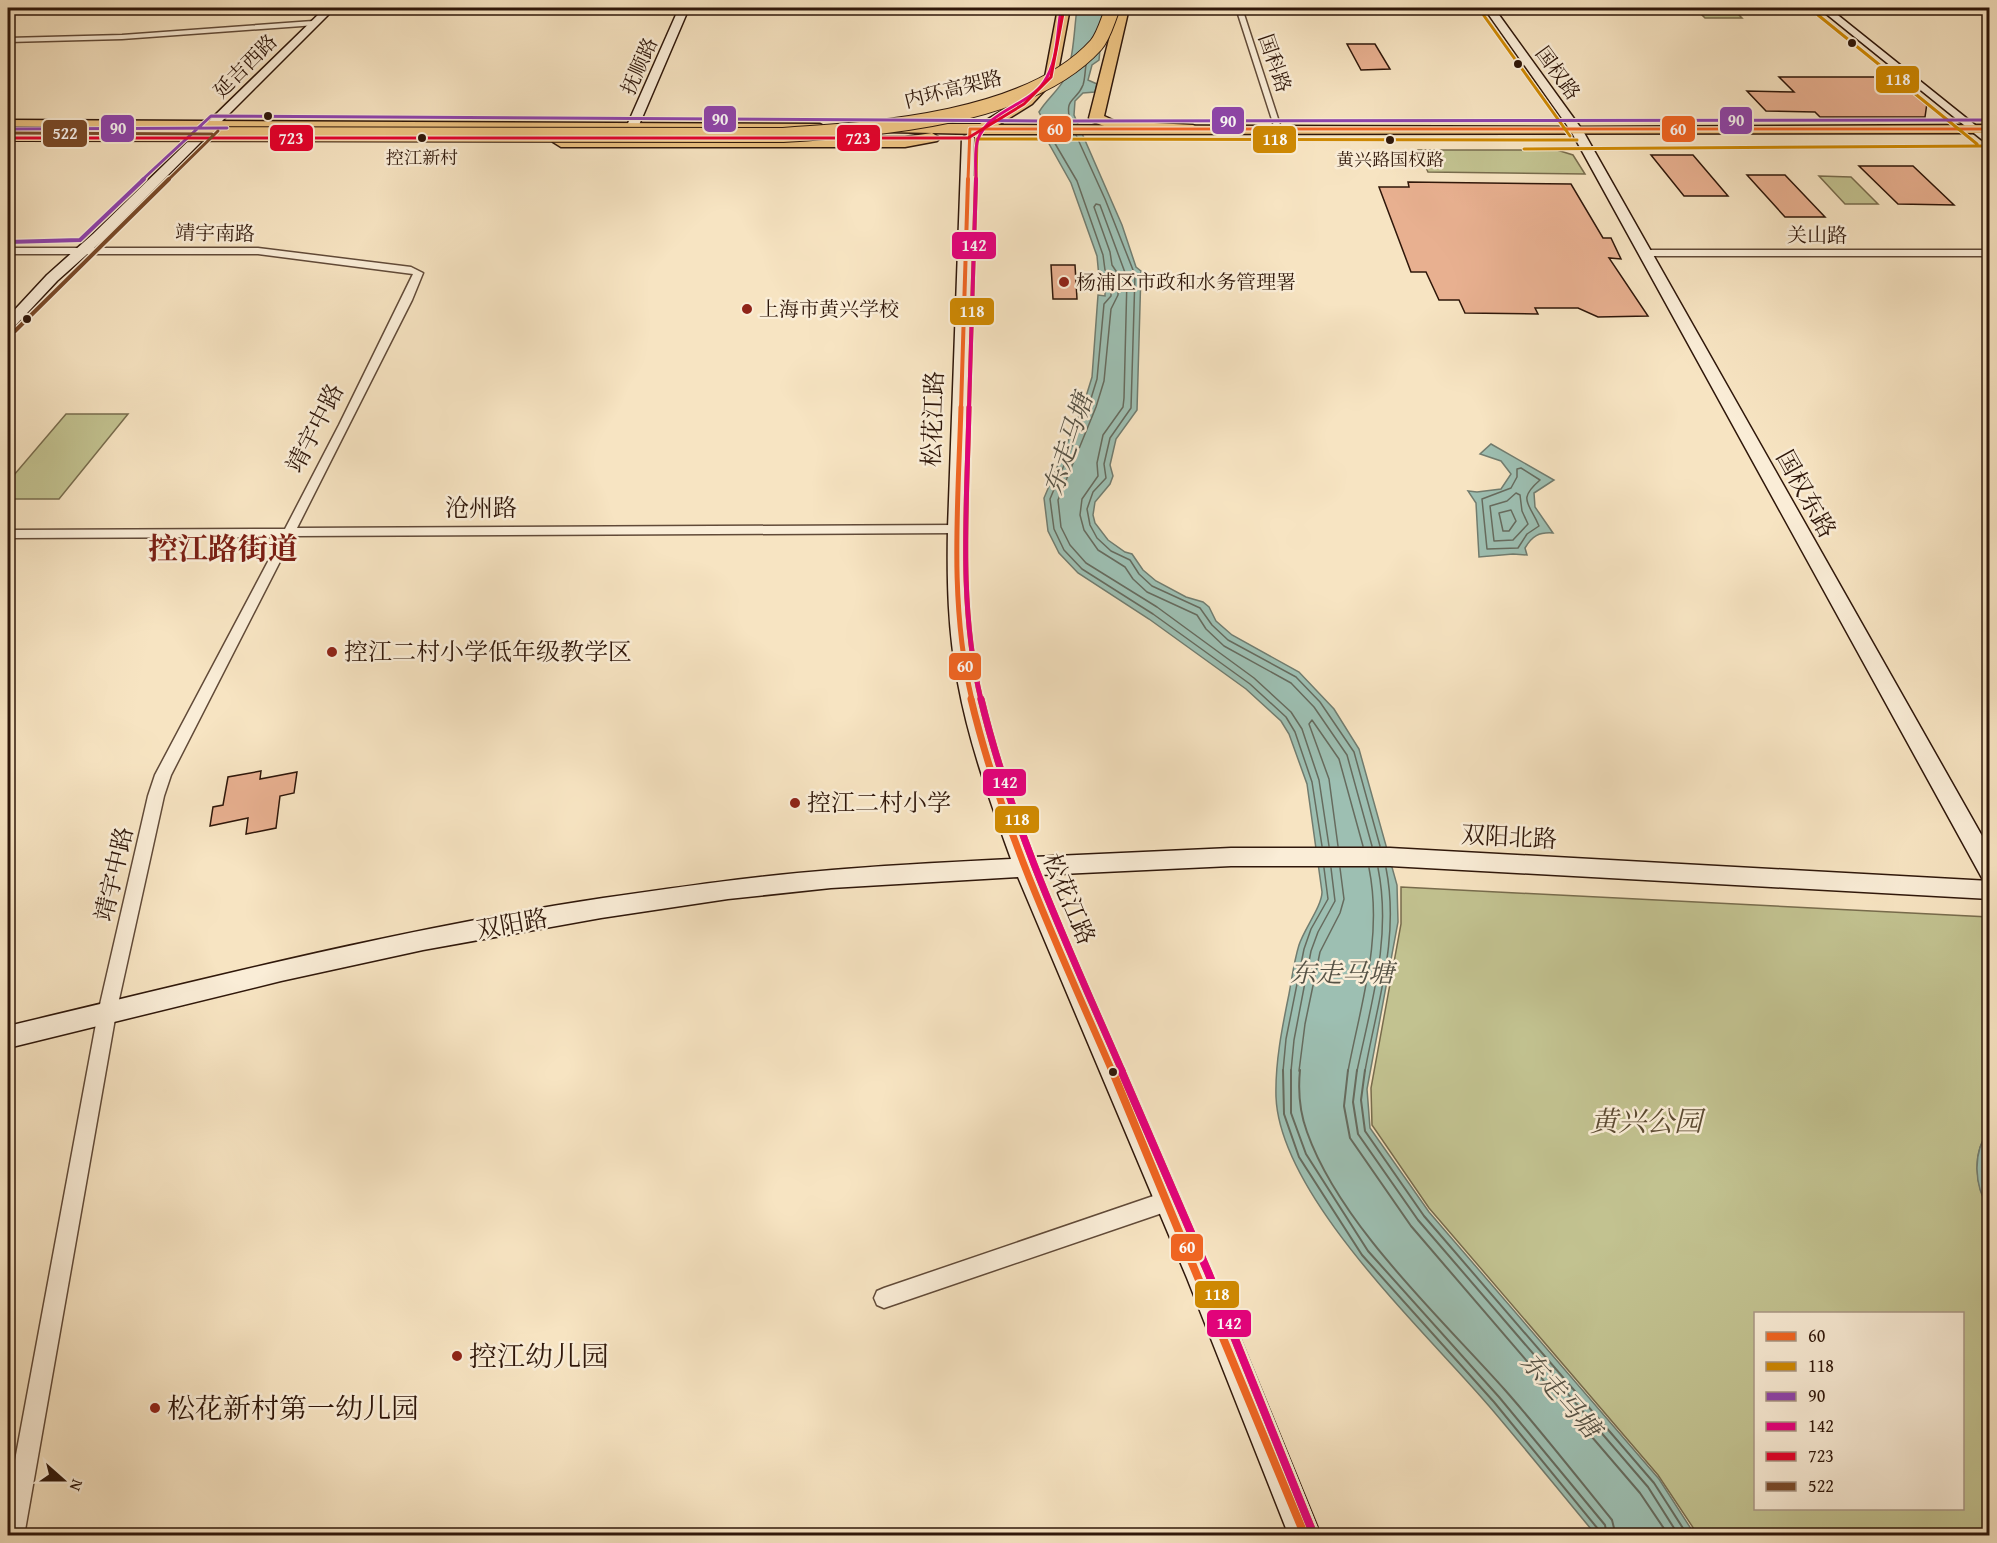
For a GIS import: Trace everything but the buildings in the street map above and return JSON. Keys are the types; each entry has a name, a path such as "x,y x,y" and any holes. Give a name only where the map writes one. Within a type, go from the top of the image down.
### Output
{"highway":[{"name":"内环高架路","path":"8,126 374,130 795,130 900,119 993,97 1046,74 1069,60 1088,41 1099,24 1102,8"},
{"name":"内环高架路","path":"8,136 783,135 876,128 937,117 985,105 1030,90 1058,76 1076,65 1100,41 1113,8"},
{"path":"1124,8 1095,116 1099,121 1122,126 1193,129"},
{"path":"374,130 468,125 879,124 933,133"},
{"path":"258,135 446,141 905,142 933,133"}],"main road":[{"path":"973,132 976,121 1021,92 1038,75 1052,8"},
{"path":"973,132 1018,108 1045,86 1051,77 1065,8"},
{"path":"8,126 212,125 629,133"},
{"path":"8,136 200,138 629,133 973,132 1042,134 1193,129 1578,135 1971,128 1988,136"},
{"path":"1086,133 1988,136"}],"street":[{"name":"延吉西路","path":"8,325 52,278 200,138 330,8"},
{"name":"抚顺路","path":"629,133 684,8"},
{"name":"国科路","path":"1239,8 1279,129"},
{"name":"国权路","path":"1489,8 1578,135"},
{"path":"1824,8 1971,128"},
{"path":"8,40 122,37 313,23"},
{"name":"松花江路","path":"973,132 956,529 957,600 963,656 980,730 997,790 1025,867 1168,1201 1305,1536"},
{"name":"国权东路","path":"1578,135 1989,871"},
{"name":"靖宇南路","path":"8,251 84,249 258,251 411,270 418,273 418,276"},
{"name":"关山路","path":"1644,253 1989,253"},
{"name":"靖宇中路","path":"12,1536 107,1013 156,796 163,775 345,425 418,276"},
{"name":"沧州路","path":"8,534 956,529"},
{"name":"双阳北路","path":"1025,867 1316,855 1390,857 1989,890"},
{"name":"双阳路","path":"8,1037 357,954 601,908 831,879 1025,867"},
{"path":"884,1298 1168,1201"}],"green space":[{"path":"1695,8 1732,8 1742,18 1705,18"},
{"path":"1418,150 1557,150 1573,155 1585,174 1428,172"},
{"path":"1819,176 1851,177 1878,204 1845,204"},
{"path":"66,414 128,414 59,499 8,499 8,482"},
{"name":"黄兴公园","path":"1401,887 1989,917 1989,1131 1980,1149 1977,1169 1981,1190 1990,1209 1990,1470 1985,1486 1989,1535 1698,1535 1658,1475 1429,1208 1372,1125 1371,1088 1401,924"}],"water":[{"name":"东走马塘","path":"1077,8 1104,8 1099,60 1092,65 1088,80 1097,84 1095,92 1083,93 1075,101 1074,115 1122,225 1136,267 1141,271 1137,410 1116,439 1110,465 1113,476 1110,484 1095,502 1093,515 1095,523 1108,540 1132,554 1143,570 1156,581 1186,597 1203,602 1209,607 1216,621 1232,635 1299,672 1334,709 1359,749 1397,885 1398,922 1367,1089 1370,1128 1429,1212 1659,1479 1695,1535 1596,1535 1489,1406 1360,1261 1302,1177 1284,1136 1276,1097 1279,1046 1297,951 1319,904 1322,892 1307,784 1289,734 1281,721 1246,689 1149,619 1078,573 1059,553 1048,531 1044,498 1084,403 1092,377 1098,295 1105,296 1105,278 1099,277 1097,256 1071,183 1043,133 1043,120 1039,112 1065,78 1068,70"},
{"path":"1491,444 1554,480 1534,493 1535,507 1553,533 1540,534 1530,540 1525,548 1527,555 1479,557 1476,503 1468,491 1501,489 1511,474 1501,461 1480,454"},
{"path":"1989,1131 1989,1209 1980,1190 1977,1169 1980,1149"}],"transit line":[{"name":"723","path":"8,138 968,138 1024,104 1051,77 1064,8"},
{"name":"142","path":"1061,10 1054,57 1044,83 1028,98 990,122 977,140 965,559 968,622 976,680 989,733 1033,864 1208,1272 1313,1533"},
{"name":"118","path":"1482,13 1570,136"},
{"name":"118","path":"1818,15 1977,144"},
{"name":"90","path":"8,242 80,240 211,116 1040,121 1990,120"},
{"name":"90","path":"8,129 227,128"},
{"name":"60","path":"1305,1536 1171,1208 1057,947 1015,844 981,738 968,684 958,606 956,559 970,129 1990,129"},
{"name":"522","path":"15,331 64,280 218,131"},
{"name":"522","path":"8,133 212,134"},
{"name":"118","path":"1313,1533 1208,1272 1033,864 989,733 976,680 968,622 965,559 977,139 1577,140"},
{"name":"118","path":"1524,149 1983,146"}],"place":[{"name":"控江新村","path":"422,138"},
{"name":"黄兴路国权路","path":"1390,140"},
{"name":"杨浦区市政和水务管理署","path":"1064,282"},
{"name":"上海市黄兴学校","path":"747,309"},
{"name":"控江二村小学低年级教学区","path":"332,652"},
{"name":"控江二村小学","path":"795,803"},
{"name":"控江幼儿园","path":"457,1356"},
{"name":"松花新村第一幼儿园","path":"155,1408"}],"district":[{"name":"控江路街道","path":"223,549"}]}
